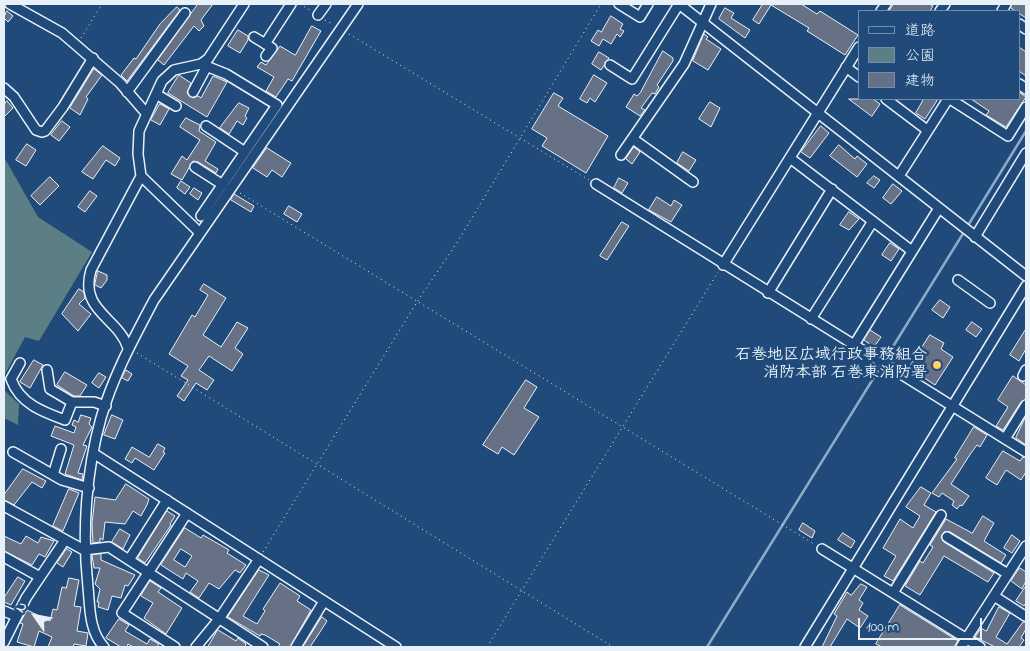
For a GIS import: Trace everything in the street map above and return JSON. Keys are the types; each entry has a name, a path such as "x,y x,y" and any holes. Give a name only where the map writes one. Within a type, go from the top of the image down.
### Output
{"street":[{"path":"10,4 62,33 77,45 93,58 146,113"},
{"path":"264,44 291,4"},
{"path":"318,16 326,4"},
{"path":"201,216 227,186 342,30 358,4"},
{"path":"618,4 640,17 648,4"},
{"path":"610,65 632,79 679,4 1026,276"},
{"path":"622,155 684,64 711,4"},
{"path":"193,92 204,65 241,5"},
{"path":"127,92 185,13"},
{"path":"254,37 272,48 266,56"},
{"path":"723,265 858,49"},
{"path":"4,88 14,97 36,130 45,131 63,107 93,58"},
{"path":"104,647 97,639 91,624 84,550 93,453 106,406 128,348 154,300 200,233 246,152 277,105 226,74 204,65 174,70 162,81 139,131 138,154 141,176 91,270 88,281 89,292 95,306 126,340 128,348"},
{"path":"846,67 858,76"},
{"path":"156,94 176,106"},
{"path":"887,100 927,130"},
{"path":"899,176 927,130 948,100"},
{"path":"951,100 1008,136 1026,107"},
{"path":"206,126 246,152"},
{"path":"633,139 693,182"},
{"path":"972,235 1026,154"},
{"path":"790,158 912,251"},
{"path":"196,167 227,186"},
{"path":"141,176 200,233"},
{"path":"596,184 723,265 1026,452"},
{"path":"768,293 832,190"},
{"path":"854,345 939,208"},
{"path":"811,319 873,221"},
{"path":"958,280 990,303"},
{"path":"805,647 1026,286"},
{"path":"20,363 11,379 21,396 36,409 65,420 72,402"},
{"path":"46,370 50,389 72,402 94,402 106,406"},
{"path":"1005,439 1026,406"},
{"path":"53,475 61,448"},
{"path":"13,452 62,480 89,488"},
{"path":"93,453 396,647"},
{"path":"129,560 167,500"},
{"path":"4,506 84,550 109,547 260,646"},
{"path":"175,647 122,613 187,513"},
{"path":"893,593 941,515"},
{"path":"947,537 1008,574"},
{"path":"4,642 16,616 65,540"},
{"path":"961,647 1026,546"},
{"path":"822,549 980,647"},
{"path":"4,557 40,577"},
{"path":"196,647 219,619 259,558"},
{"path":"994,596 1025,616"},
{"path":"296,647 324,601"},
{"path":"4,611 16,616"}],"path":[{"path":"77,45 102,4"},
{"path":"299,4 596,184"},
{"path":"259,558 417,302 458,241 601,4"},
{"path":"227,186 822,549"},
{"path":"487,647 723,265"},
{"path":"128,348 613,647"}],"green space":[{"path":"4,157 38,217 92,252 39,341 25,337 4,376"},
{"path":"4,390 19,404 18,425 4,418"}],"building":[{"path":"198,4 213,4 201,20 204,26 199,31 194,26 164,65 158,60"},
{"path":"763,4 801,4 817,14 820,11 858,35 845,55 807,31 809,28 771,5 759,24 753,20"},
{"path":"894,4 929,4 933,6 931,10 890,10"},
{"path":"1012,4 1026,4 1026,18 1020,14 1020,10 1011,8"},
{"path":"177,7 180,10 127,81 121,75 134,58 136,59 160,24"},
{"path":"725,8 734,13 731,18 750,30 745,38 719,19"},
{"path":"7,11 13,16 8,22 4,18"},
{"path":"611,16 623,24 620,29 624,31 620,37 617,34 611,44 603,39 599,46 591,41 598,30 601,32"},
{"path":"312,26 321,31 292,81 288,79 276,97 266,91 274,77 257,67 261,62 266,65 280,46 295,55"},
{"path":"238,30 248,36 248,40 240,53 228,46"},
{"path":"704,34 708,37 706,39 721,49 708,70 693,61"},
{"path":"1020,48 1026,52 1026,76 1020,72"},
{"path":"663,51 673,58 673,61 657,85 659,87 655,94 652,93 641,108 645,110 640,116 626,107 634,94 637,96 640,93"},
{"path":"599,52 609,58 601,70 592,64"},
{"path":"94,69 102,75 86,97 88,99 80,115 70,108"},
{"path":"179,75 191,83 187,93 193,98 198,96 201,98 213,76 227,82 207,117 168,93"},
{"path":"594,75 607,83 595,102 590,98 587,103 580,99"},
{"path":"554,93 563,98 558,106 608,136 586,173 542,146 547,138 532,129"},
{"path":"1020,93 1026,97 1006,127 986,115 989,111 972,100 1020,100"},
{"path":"849,99 874,100 880,104 872,116"},
{"path":"923,100 937,100 925,119 916,113"},
{"path":"7,101 13,108 4,117 4,105"},
{"path":"710,102 720,108 711,127 699,119"},
{"path":"239,103 249,108 245,116 247,118 243,125 237,121 229,134 220,128"},
{"path":"160,104 169,109 160,125 151,120"},
{"path":"186,118 200,125 199,131 216,142 205,161 218,169 216,173 193,161 182,180 171,174 182,156 187,160 200,140 180,127"},
{"path":"62,121 70,127 59,141 51,135"},
{"path":"821,126 829,133 810,158 801,152"},
{"path":"27,144 36,150 26,166 16,160"},
{"path":"839,145 855,159 857,156 867,164 857,177 830,156"},
{"path":"103,146 120,158 115,166 106,160 93,179 82,172"},
{"path":"634,147 640,152 632,164 626,159"},
{"path":"267,148 291,163 282,177 272,170 267,177 253,168"},
{"path":"683,152 696,160 689,171 677,163"},
{"path":"874,176 880,180 874,188 867,183"},
{"path":"50,177 59,186 40,205 31,196"},
{"path":"619,178 628,183 622,193 614,188"},
{"path":"181,181 190,187 185,194 177,188"},
{"path":"893,184 902,191 891,204 883,198"},
{"path":"194,188 202,193 198,200 190,194"},
{"path":"90,191 97,196 85,212 78,207"},
{"path":"234,194 254,206 251,212 231,200"},
{"path":"657,197 671,206 674,200 682,205 671,222 649,210"},
{"path":"289,206 302,214 297,222 284,214"},
{"path":"849,212 859,219 849,230 840,225"},
{"path":"622,222 629,226 607,260 600,256"},
{"path":"890,243 899,249 891,261 882,255"},
{"path":"98,271 107,275 107,280 101,288 95,285"},
{"path":"204,284 226,298 203,335 221,347 237,322 248,328 235,348 243,354 232,371 209,356 199,370 214,380 207,390 196,383 184,401 177,396 188,380 181,376 188,366 169,354 192,315 195,317 208,295 200,290"},
{"path":"79,289 84,292 85,298 79,304 91,314 78,331 62,314"},
{"path":"940,300 950,307 943,318 932,310"},
{"path":"972,322 982,329 976,337 966,330"},
{"path":"1026,329 1026,349 1019,361 1010,355"},
{"path":"870,330 881,337 874,347 864,340"},
{"path":"930,335 944,343 941,349 953,357 935,385 909,368"},
{"path":"34,360 43,365 30,388 20,382"},
{"path":"126,370 132,374 128,381 122,378"},
{"path":"65,372 87,385 80,396 74,396 57,385"},
{"path":"99,373 106,377 99,388 92,383"},
{"path":"1013,376 1026,385 1026,399 1021,402 1003,430 996,426 1008,407 998,400"},
{"path":"526,380 537,387 524,408 539,417 514,455 502,447 498,454 483,445"},
{"path":"81,415 91,418 89,424 92,427 83,445 87,446 78,473 83,474 82,480 65,474 74,445 51,436 55,426 74,433 76,427 72,425 74,420 78,422"},
{"path":"112,415 123,420 115,439 104,435"},
{"path":"1026,416 1026,445 1016,438"},
{"path":"974,427 987,435 980,447 977,445 971,453 951,484 969,496 962,506 960,505 957,509 952,505 954,501 942,493 939,497 932,493 957,459 955,458"},
{"path":"158,444 165,448 163,452 165,453 154,470 135,458 132,463 125,459 132,447 149,457"},
{"path":"1003,451 1020,461 1023,457 1026,458 1026,472 1021,480 1006,470 997,485 986,478"},
{"path":"23,469 46,481 42,488 32,482 14,505 4,500 4,495"},
{"path":"126,484 149,499 141,516 133,511 125,524 105,522 103,540 100,538 100,542 93,543 92,523 95,497 115,500"},
{"path":"921,487 931,493 924,505 936,512 893,581 884,576 896,556 883,548 900,519 913,528 920,516 906,507"},
{"path":"69,489 79,493 63,531 53,526"},
{"path":"167,511 175,516 145,563 138,558"},
{"path":"983,516 994,523 984,541 1006,555 1001,563 950,532 944,532 941,537 944,542 994,573 988,582 944,556 920,595 905,586 920,561 923,563 933,547 930,545 946,519 972,533"},
{"path":"803,523 815,531 812,538 799,530"},
{"path":"185,528 201,538 203,535 229,550 227,553 246,565 240,573 235,570 219,589 209,583 199,598 190,592 198,581 186,573 183,579 161,565","holes":["181,549 192,556 185,567 174,560"]},
{"path":"120,529 130,535 123,549 112,542"},
{"path":"843,533 855,541 851,548 838,540"},
{"path":"1012,535 1020,541 1012,553 1004,548"},
{"path":"4,536 21,544 26,536 38,543 41,537 54,541 45,557 39,554 32,565 4,551"},
{"path":"67,549 72,552 63,567 57,563"},
{"path":"101,554 101,560 135,575 128,586 125,585 121,598 112,596 108,610 98,607 99,602 97,602 100,589 95,584 100,568 94,568 92,555"},
{"path":"1020,568 1026,572 1026,581 1022,589 1011,581"},
{"path":"259,570 269,575 243,616 257,624 265,611 263,609 280,583 300,596 297,601 311,610 290,647 278,647 280,644 265,635 261,634 260,636 228,617"},
{"path":"18,577 25,581 11,605 4,602 4,598"},
{"path":"69,578 79,580 74,606 81,607 77,631 88,633 86,646 74,644 73,647 48,647 52,637 39,631 34,647 17,642 23,624 20,623 27,610 50,621 53,609 57,610 62,587 66,588"},
{"path":"150,581 161,588 158,592 182,608 166,634 144,618 153,603 141,596"},
{"path":"861,584 867,587 859,600 863,603 859,610 868,616 860,628 847,619 830,647 822,647 837,616 834,614 847,592 851,595"},
{"path":"1026,586 1026,603 1024,606 1016,601"},
{"path":"900,605 958,641 954,647 882,647 876,644"},
{"path":"999,607 1010,613 996,637 1007,644 1023,622 1026,622 1026,629 1021,638 1024,640 1019,647 995,647 975,637 981,628 986,631"},
{"path":"322,617 327,621 310,647 303,647"},
{"path":"119,619 129,625 125,631 147,644 150,639 159,644 157,647 133,647 128,644 127,647 121,647 106,638"},
{"path":"218,630 236,641 238,638 246,644 245,647 208,647"}],"waterway":[{"path":"967,227 1026,131"},
{"path":"884,361 964,232"},
{"path":"707,647 881,366"}],"place":[{"name":"石巻地区広域行政事務組合 消防本部 石巻東消防署","path":"937,365"}]}
